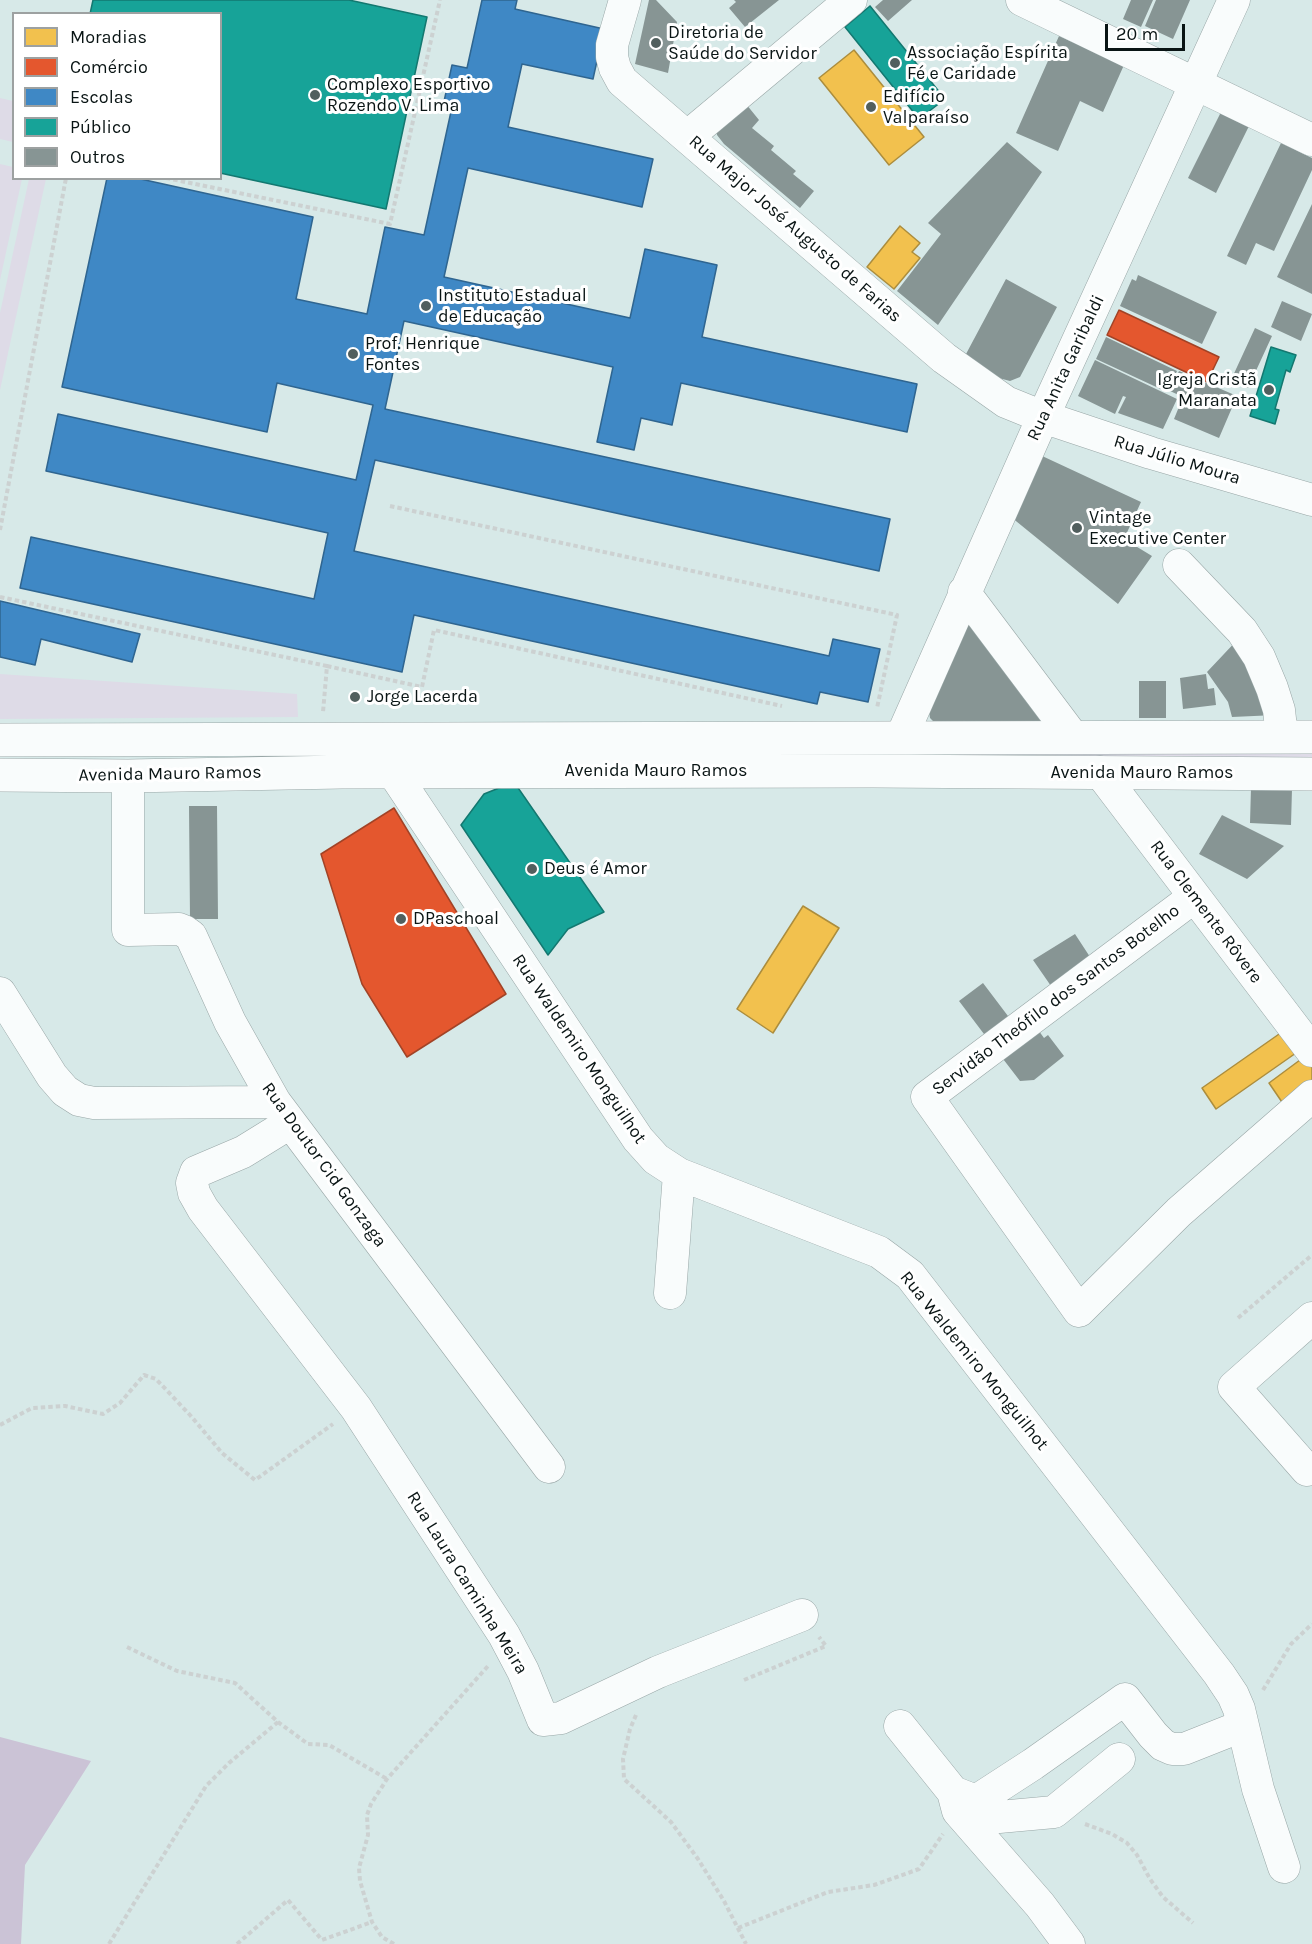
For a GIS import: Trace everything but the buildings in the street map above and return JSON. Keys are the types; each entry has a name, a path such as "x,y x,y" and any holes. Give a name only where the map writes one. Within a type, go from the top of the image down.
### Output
{"main road":[{"name":"Avenida Mauro Ramos","path":"0,740 1297,737"},
{"path":"900,771 901,738"},
{"name":"Avenida Mauro Ramos","path":"0,775 900,771 1312,774"}],"street":[{"name":"Rua Major José Augusto de Farias","path":"625,0 612,45 615,68 622,81 944,358 1006,402 1043,417"},
{"path":"687,137 851,0"},
{"path":"1022,0 1312,140"},
{"name":"Rua Anita Garibaldi","path":"901,738 964,592 1234,0"},
{"name":"Rua Júlio Moura","path":"1043,417 1151,453 1312,500"},
{"path":"1179,565 1242,632 1258,657 1279,710 1297,737"},
{"path":"964,592 1073,737"},
{"name":"Rua Waldemiro Monguilhot","path":"393,772 638,1139 656,1159 679,1174 879,1251 910,1275 1233,1695 1239,1709 1258,1789 1284,1867"},
{"name":"Rua Clemente Rôvere","path":"1100,772 1312,1051"},
{"name":"Rua Doutor Cid Gonzaga","path":"128,776 128,930 178,929 191,936 230,1022 282,1112 549,1467"},
{"name":"Servidão Theófilo dos Santos Botelho","path":"1194,897 927,1097 1079,1311 1179,1212 1312,1096"},
{"path":"0,993 52,1076 65,1091 79,1100 94,1103 282,1112"},
{"name":"Rua Laura Caminha Meira","path":"282,1112 243,1152 196,1172 192,1183 194,1192 203,1209 356,1408 504,1635 524,1671 543,1720 561,1718 658,1672"},
{"path":"670,1293 679,1174"},
{"path":"1306,1470 1234,1387 1312,1318"},
{"path":"658,1672 802,1615"},
{"path":"959,1808 976,1801 1033,1764 1125,1699 1158,1740 1172,1749 1184,1749 1242,1726"},
{"path":"900,1726 959,1808 1040,1905 1069,1944"},
{"path":"959,1808 1054,1812 1119,1759"}],"path":[{"path":"176,180 390,224 440,0"},
{"path":"0,530 66,180"},
{"path":"390,506 897,615 876,715"},
{"path":"0,597 422,687 434,630 792,709"},
{"path":"320,738 327,666"},
{"path":"1238,1318 1312,1255"},
{"path":"0,1425 32,1408 65,1406 103,1414 120,1403 144,1375 156,1379 222,1453 255,1480 356,1408"},
{"path":"744,1680 826,1646 802,1615"},
{"path":"1242,1726 1291,1644 1312,1624"},
{"path":"127,1647 177,1671 235,1683 278,1722 308,1744 329,1745 387,1779"},
{"path":"394,1944 382,1937 372,1922 360,1881 359,1868 368,1835 367,1815 371,1804 387,1779 492,1662 499,1659 524,1671"},
{"path":"658,1672 652,1679 630,1729 623,1759 624,1779 671,1822 698,1859 746,1944"},
{"path":"110,1944 206,1786 229,1763 278,1722"},
{"path":"738,1928 828,1892 874,1886 919,1869 959,1808"},
{"path":"1054,1812 1112,1834 1126,1843 1137,1855 1163,1897 1192,1923"},
{"path":"237,1944 288,1900 322,1940 372,1922"}],"shaded area":[{"path":"0,98 12,101 12,142 0,139"},
{"path":"0,164 12,167 12,180 22,180 0,280"},
{"path":"29,180 46,180 0,390 0,313"},
{"path":"0,674 297,694 298,717 0,719"},
{"path":"959,751 1312,752 1312,762 956,756"},
{"path":"0,1737 91,1761 25,1865 21,1944 0,1944"}],"place":[{"name":"Diretoria de Saúde do Servidor","path":"656,43"},
{"name":"Associação Espírita Fé e Caridade","path":"895,63"},
{"name":"Complexo Esportivo Rozendo V. Lima","path":"315,95"},
{"name":"Edifício Valparaíso","path":"871,107"},
{"name":"Instituto Estadual de Educação","path":"426,306"},
{"name":"Prof. Henrique Fontes","path":"353,354"},
{"name":"Igreja Cristã Maranata","path":"1269,390"},
{"name":"Vintage Executive Center","path":"1077,528"},
{"name":"Jorge Lacerda","path":"355,697"},
{"name":"Deus é Amor","path":"532,869"},
{"name":"DPaschoal","path":"401,919"}]}
